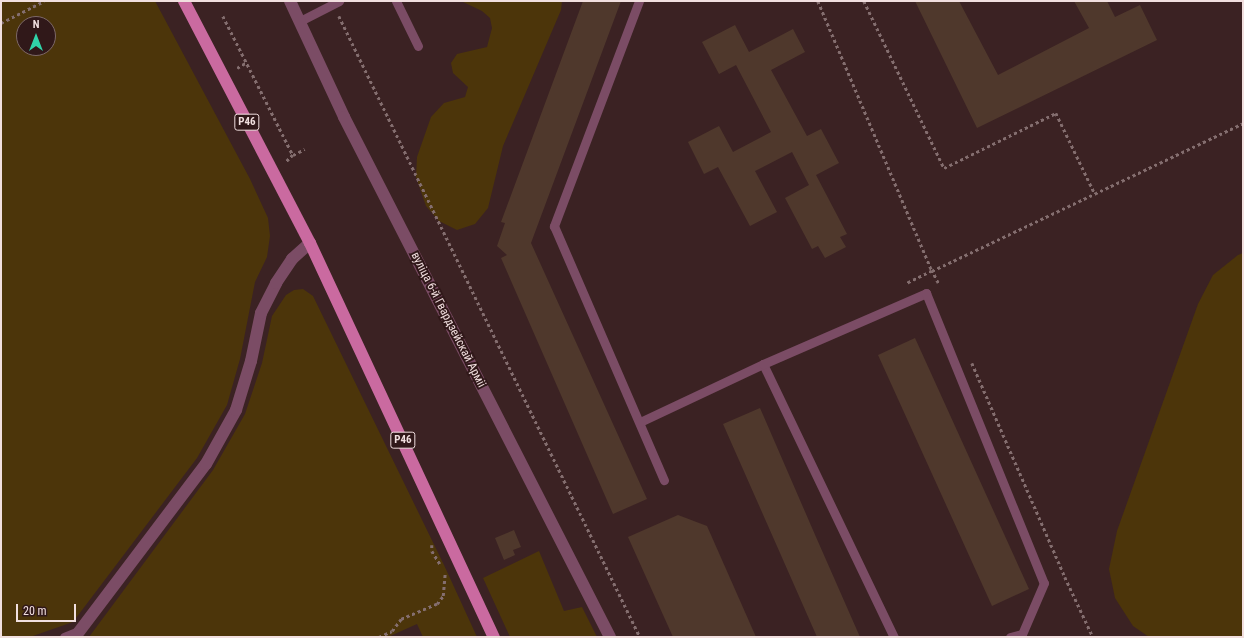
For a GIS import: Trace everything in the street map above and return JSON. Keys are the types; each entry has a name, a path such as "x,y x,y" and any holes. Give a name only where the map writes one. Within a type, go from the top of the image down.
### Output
{"main road":[{"name":"Р46","path":"184,1 310,243 447,533 494,637"}],"street":[{"name":"вуліца 6-й Гвардзейскай Арміі","path":"290,1 344,117 610,637"},
{"path":"77,634 206,464 236,410 251,362 261,313 276,284 292,260 310,243"}],"lane":[{"path":"396,1 418,46"},
{"path":"639,1 554,226 664,480"},
{"path":"300,21 336,2"},
{"path":"640,422 763,364 926,294 1044,582 1022,635 1010,637"},
{"path":"763,364 894,637"},
{"path":"64,637 77,634"}],"path":[{"path":"1,23 44,1"},
{"path":"818,1 939,285"},
{"path":"864,1 944,168 1056,113 1095,194"},
{"path":"336,2 640,637"},
{"path":"223,16 293,155"},
{"path":"904,285 1243,123"},
{"path":"271,170 288,161 293,155 304,149"},
{"path":"970,358 1065,577 1093,637"},
{"path":"379,637 392,631 401,618 437,604 443,596 446,576 432,550 432,542 447,533"}],"shaded area":[{"path":"1,1 155,1 250,179 268,218 270,236 267,257 255,282 240,359 227,405 197,458 73,622 30,637 1,637"},
{"path":"461,1 562,1 561,10 503,146 488,208 475,224 457,230 439,221 426,206 416,177 417,157 431,117 444,103 465,97 468,87 453,73 451,63 457,54 487,47 492,28 490,18 482,11"},
{"path":"1243,253 1243,636 1149,637 1133,626 1115,598 1109,569 1117,531 1198,304 1213,275 1238,255"},
{"path":"303,289 313,296 444,565 477,637 423,637 417,624 388,637 89,637 213,470 245,414 262,363 272,316 286,295 294,290"},
{"path":"539,551 564,611 582,607 597,637 510,637 483,578"}],"building":[{"path":"583,1 621,1 531,243 647,499 613,514 501,258 507,255 497,246 505,223 501,222"},
{"path":"915,1 959,1 998,75 1089,28 1074,1 1107,1 1115,17 1140,5 1157,40 977,128"},
{"path":"735,25 749,52 793,29 805,52 771,70 807,136 821,129 839,163 816,175 847,234 840,237 846,247 825,258 818,246 812,249 785,198 809,185 792,152 755,171 777,212 750,226 718,167 704,174 688,142 719,126 733,152 771,132 736,65 719,74 702,42"},
{"path":"915,338 1029,589 992,606 878,355"},
{"path":"760,408 860,637 817,637 723,424"},
{"path":"678,515 707,526 756,637 673,637 628,537"},
{"path":"514,530 521,547 513,550 515,555 504,560 495,538"}]}
